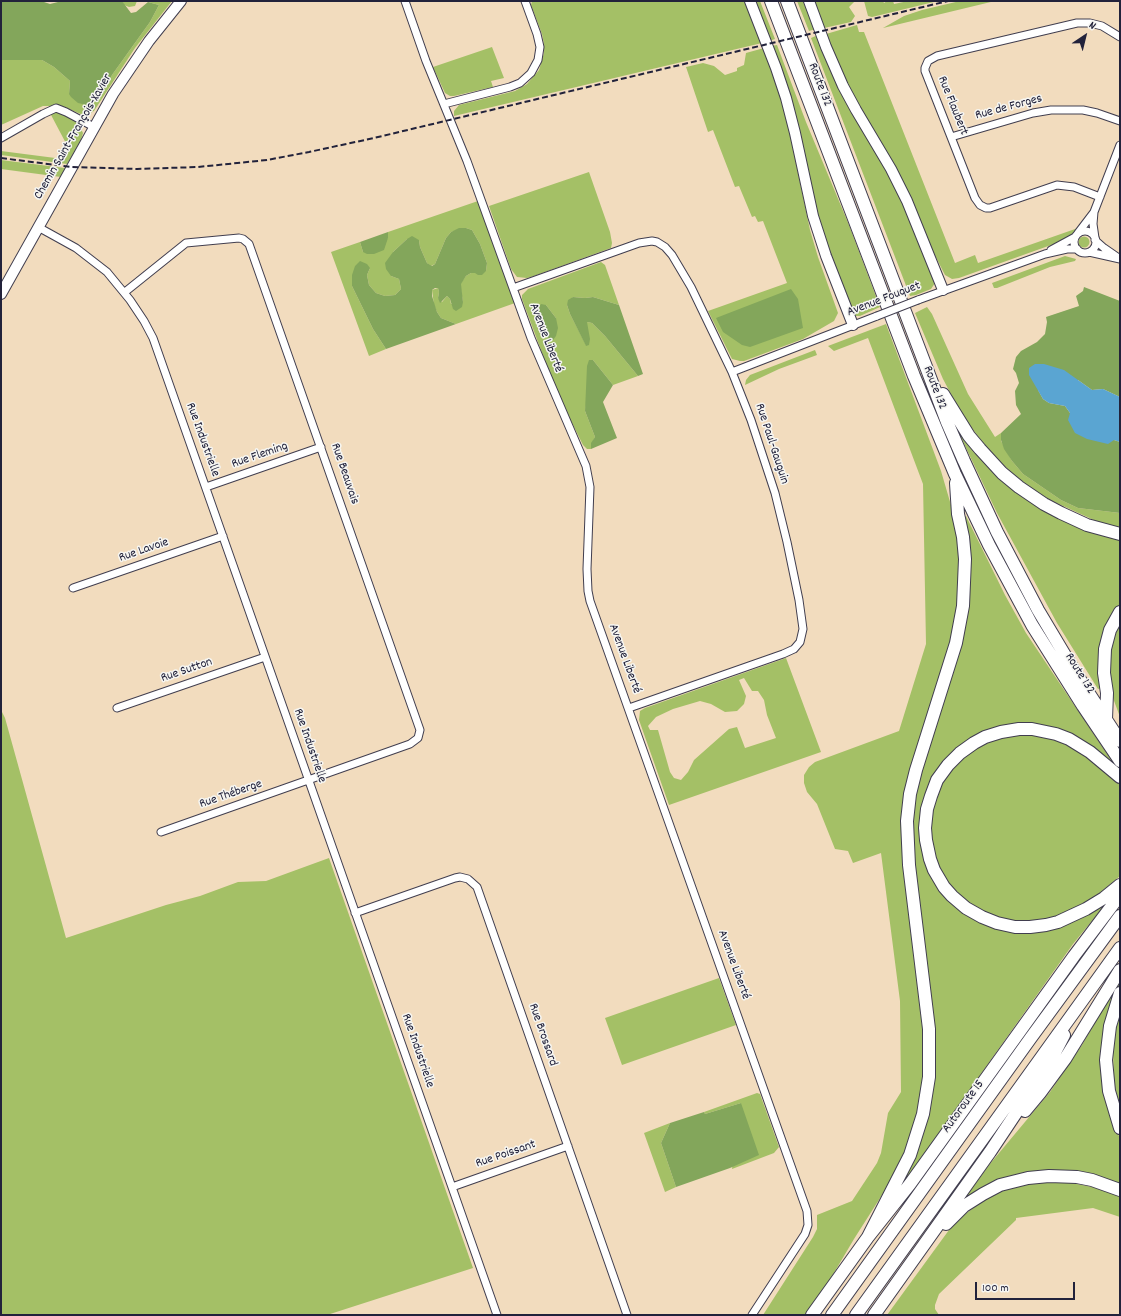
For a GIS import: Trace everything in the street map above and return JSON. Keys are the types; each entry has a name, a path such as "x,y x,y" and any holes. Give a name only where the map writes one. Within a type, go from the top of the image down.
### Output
{"highway":[{"name":"Route 132","path":"771,1 916,381 955,474 989,545 1032,625 1120,761"},
{"name":"Route 132","path":"788,1 951,432 964,461 1008,553 1051,632 1120,741"},
{"path":"930,375 969,436 1007,478 1056,511 1087,525 1120,534"},
{"path":"868,1237 910,1155 923,1114 929,1076 929,1029 909,865 907,825 910,794 916,770 956,643 964,606 965,553 958,514 955,474"},
{"path":"1106,719 1107,694 1104,673 1105,649 1110,630 1120,612"},
{"path":"1120,777 1090,752 1069,739 1056,734 1032,729 1019,729 1001,732 985,737 974,743 960,753 940,774 932,791 927,809 925,828 930,859 937,876 944,887 966,908 982,918 997,923 1008,926 1030,927 1058,922 1086,909 1104,898 1120,885"},
{"path":"812,1315 868,1237 896,1203 1120,894"},
{"name":"Autoroute 15","path":"832,1315 1034,1033 1120,916"},
{"path":"856,1315 1120,948"},
{"path":"990,1152 1040,1093 1057,1070 1074,1046 1120,970"},
{"path":"1120,993 1111,1019 1106,1060 1109,1091 1120,1128"},
{"path":"875,1315 990,1152 1052,1058 1083,998"},
{"path":"875,1315 950,1220 964,1206 989,1190 1021,1179 1049,1176 1077,1177 1120,1190"}],"street":[{"name":"Chemin Saint-François-Xavier","path":"1,294 94,127 137,57 159,27 181,1"},
{"name":"Avenue Liberté","path":"404,1 424,56 467,161 537,352 588,473 590,487 587,569 588,591 807,1211 808,1225 805,1234 752,1315"},
{"path":"444,104 510,87 520,83 532,73 538,60 540,47 525,1"},
{"path":"750,1 786,98 813,216 826,256 853,325"},
{"path":"808,1 843,86 888,164 907,201 943,290"},
{"name":"Rue Flaubert","path":"1100,197 1074,187 1057,185 994,207 983,207 975,198 925,71 926,65 930,59 1077,24 1096,24 1108,29 1120,37"},
{"path":"1,138 56,108 94,127"},
{"name":"Rue de Forges","path":"951,137 1038,112 1058,109 1088,111 1120,121"},
{"name":"Avenue Fouquet","path":"1045,254 1076,235 1094,212 1120,145"},
{"name":"Avenue Fouquet","path":"1094,212 1093,224 1095,239"},
{"name":"Rue Industrielle","path":"38,227 68,243 88,256 107,272 125,292 140,313 153,338 497,1315"},
{"path":"1082,231 1088,231 1095,239 1104,248 1120,259 1089,252 1083,253 1076,249 1074,242 1076,235 1082,231"},
{"name":"Rue Beauvais","path":"125,292 186,243 239,238 246,241 251,247 420,730 418,738 410,744 308,780"},
{"path":"1089,252 1095,247 1095,239"},
{"name":"Rue Paul-Gauguin","path":"513,288 639,243 657,242 669,250 683,273 732,372 750,418 775,493 797,590 803,624 802,638 794,649 782,654 629,708"},
{"name":"Avenue Fouquet","path":"732,372 943,290 1045,254 1068,249 1076,249"},
{"name":"Rue Fleming","path":"206,487 321,447"},
{"name":"Rue Lavoie","path":"74,588 223,536"},
{"name":"Rue Sutton","path":"118,708 265,657"},
{"name":"Rue Théberge","path":"161,832 308,780"},
{"name":"Rue Brossard","path":"355,913 455,878 464,877 474,884 479,892 627,1315"},
{"name":"Rue Poissant","path":"452,1187 568,1146"}],"green space":[{"path":"1,1 41,1 50,4 62,1 122,1 131,13 136,12 148,2 159,5 150,22 112,75 103,93 94,102 87,105 78,103 71,97 69,94 70,81 54,67 42,60 1,60"},
{"path":"122,1 137,1 135,6 129,7 124,5"},
{"path":"172,1 135,48 94,111 83,115 62,106 43,106 1,125 1,60 42,60 54,67 70,81 69,94 103,93 112,75 150,22 159,5 148,2"},
{"path":"532,1 745,1 762,43 454,116 454,111 459,105 515,91 527,84 539,70 544,53 544,44 542,34 531,5"},
{"path":"753,1 760,1 775,39 769,41"},
{"path":"797,1 806,1 816,29 809,31"},
{"path":"814,1 855,1 849,7 855,16 851,22 824,28"},
{"path":"864,1 883,1 884,3 887,1 893,1 894,4 908,1 938,1 872,17 868,16"},
{"path":"960,1 995,1 883,28 904,16"},
{"path":"857,25 859,32 864,32 955,263 975,255 978,263 1078,228 1065,240 959,278 952,279 945,275 847,83 826,34"},
{"path":"818,35 901,197 935,283 931,289 910,296 811,38"},
{"path":"777,45 880,307 860,316 853,314 828,252 771,46"},
{"path":"492,47 504,78 491,81 493,87 454,96 450,96 445,93 433,67"},
{"path":"764,48 786,116 810,230 838,313 834,321 803,339 744,361 740,361 732,359 708,311 787,283 763,221 758,222 755,216 752,217 739,186 735,187 713,130 708,132 686,67 703,63 714,66 725,75 737,71 737,68 744,65 746,53"},
{"path":"59,112 78,123 83,133 81,140 67,164 1,155 1,151 63,159 69,149 50,113"},
{"path":"1,160 65,168 61,177 1,169"},
{"path":"589,172 610,232 612,243 611,248 534,276 527,278 517,277 511,269 489,206"},
{"path":"478,201 515,303 456,324 441,318 434,305 432,290 438,288 438,298 442,302 447,296 450,299 451,304 463,302 460,284 466,276 471,273 486,271 487,263 480,244 472,230 466,228 451,232 446,238 435,264 431,266 427,263 420,247 419,240 407,239 393,252 391,276 399,279 401,289 395,295 385,296 376,293 369,285 367,275 370,268 352,286 373,329 386,349 369,356 331,252 360,242 363,252 388,238 388,232"},
{"path":"459,228 472,230 480,244 487,263 486,271 482,275 471,273 466,276 461,284 463,302 462,307 456,311 453,309 450,299 447,296 440,303 438,298 438,288 432,290 432,296 437,312 441,318 456,324 386,349 373,329 352,286 352,275 355,266 360,261 367,264 370,268 367,275 369,285 376,293 385,296 395,295 401,289 399,279 391,276 386,269 385,263 393,252 412,236 419,240 420,247 427,263 432,266 435,264 446,238 451,232"},
{"path":"388,232 388,238 384,250 374,254 367,254 363,252 360,242"},
{"path":"1084,236 1088,238 1090,242 1088,246 1084,248 1080,246 1078,242 1080,238"},
{"path":"1065,256 1076,259 1075,261 1050,267 994,288 992,283"},
{"path":"601,262 605,265 619,305 593,297 573,297 567,305 586,345 587,322 592,323 605,336 638,376 613,385 593,360 585,411 595,437 591,449 587,449 583,445 548,369 522,299 522,295 528,289","holes":["546,305 556,318 541,329 537,320 537,310"]},
{"path":"1084,287 1120,301 1120,397 1103,389 1092,390 1078,380 1038,390 1043,399 1049,403 1065,406 1070,413 1114,440 1120,442 1120,513 1078,508 1061,500 1023,474 1004,449 1001,440 1001,433 1021,414 1016,405 1015,391 1019,383 1013,369 1016,357 1021,351 1037,342 1045,334 1047,322 1046,317 1079,306 1076,296 1083,291"},
{"path":"791,289 798,299 803,328 750,347 742,345 723,332 716,318"},
{"path":"573,297 593,297 619,305 643,374 638,376 605,336 592,323 587,322 590,339 589,345 586,346 567,305 568,300"},
{"path":"541,304 546,305 556,318 558,328 556,336 553,340 550,340 541,329 537,320 537,310"},
{"path":"927,307 932,314 968,394 995,437 1001,433 1001,441 1012,461 1023,474 1061,500 1078,508 1120,513 1120,528 1096,521 1048,499 1017,478 989,451 962,415 943,379 915,313"},
{"path":"886,324 941,471 953,512 959,559 959,605 950,645 901,825 903,868 924,1042 922,1088 917,1113 905,1154 896,1173 825,1288 806,1315 763,1315 813,1237 817,1229 817,1215 852,1201 877,1163 881,1153 888,1113 901,1092 900,1001 881,853 853,863 848,851 835,849 817,804 807,792 804,783 804,775 809,767 815,762 899,731 926,644 923,484 868,338 834,351 828,346"},
{"path":"815,350 817,355 779,369 745,385 746,380 750,375"},
{"path":"589,360 593,360 613,385 603,402 617,438 591,449 591,443 595,437 585,411 587,366"},
{"path":"958,425 995,472 1120,539 1120,604 1107,625 1101,688 1098,689 1057,623 997,513 956,427"},
{"path":"966,516 1005,595 1026,633 1113,763 1112,765 1022,724 945,762 921,842 969,916 984,924 1019,933 1103,904 1104,906 1073,944 895,1195 929,1104 911,829 916,787 958,651 963,518"},
{"path":"1120,622 1120,717 1113,698 1108,669 1109,651"},
{"path":"786,658 821,752 669,805 639,720 640,711","holes":["744,678 752,691 758,691 764,700 767,715 776,738 745,748 737,727 729,729 694,760 688,772 681,780 674,778 670,772 658,730 650,730 648,726 656,717 673,709 700,701 711,704 725,712 737,711 744,704 746,696 739,680"]},
{"path":"1,710 5,718 66,938 166,905 200,896 238,882 266,881 329,858 473,1268 327,1315 1,1315"},
{"path":"1026,734 1052,739 1078,750 1108,771 1120,784 1120,876 1090,901 1054,918 1021,923 996,918 962,899 947,883 937,865 931,842 931,817 936,797 945,778 954,765 968,753 987,742 998,738"},
{"path":"719,978 736,1025 622,1065 605,1018"},
{"path":"1120,979 1120,985 1109,1008 1111,1114 1120,1139 1120,1186 1070,1173 967,1199 965,1198 989,1165 1050,1092 1082,1045"},
{"path":"1120,1011 1120,1109 1114,1084 1113,1049 1115,1027"},
{"path":"757,1093 760,1094 779,1147 774,1153 732,1169 741,1103 705,1114 704,1112"},
{"path":"741,1103 759,1155 730,1168 676,1187 661,1143 670,1123 704,1112 705,1114"},
{"path":"670,1123 661,1143 676,1187 665,1192 644,1133"},
{"path":"1038,1182 1067,1182 1120,1195 1120,1217 1093,1208 1016,1218 1016,1220 939,1294 935,1309 939,1315 887,1315 949,1230 960,1218 984,1200 997,1193 1011,1187"}],"water":[{"path":"1035,364 1044,364 1064,370 1092,390 1103,389 1120,397 1120,442 1114,440 1108,444 1087,439 1075,433 1068,420 1070,413 1065,406 1049,403 1043,399 1029,375 1029,368"}],"railway":[{"path":"1,158 72,167 137,169 198,167 267,160 374,138 948,1"}]}
